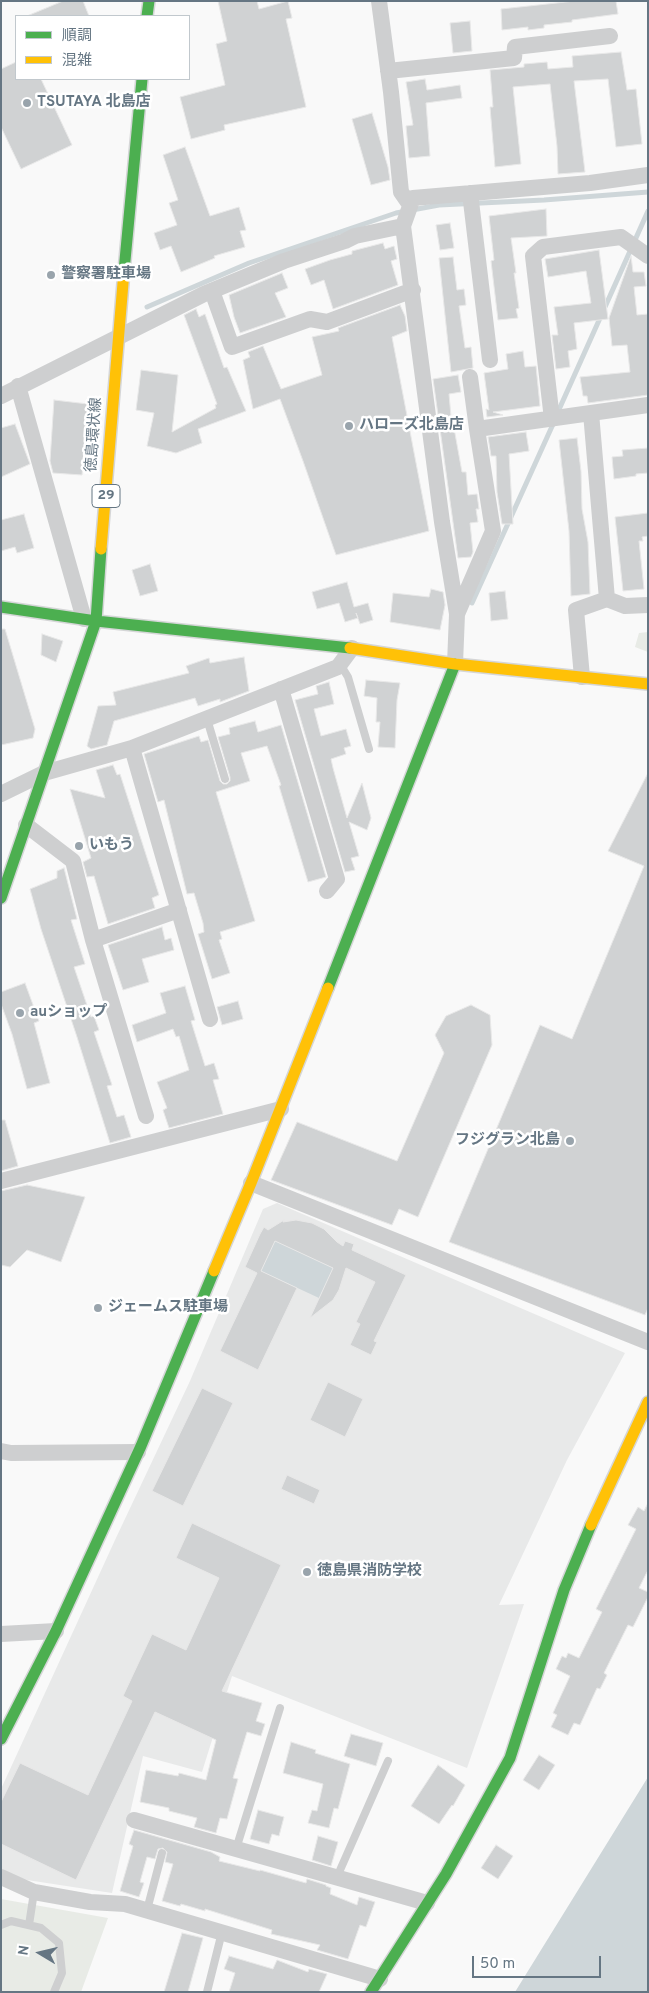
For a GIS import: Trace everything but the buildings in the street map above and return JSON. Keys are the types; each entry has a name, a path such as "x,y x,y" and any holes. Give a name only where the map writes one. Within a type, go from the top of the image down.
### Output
{"street":[{"path":"147,15 149,1"},
{"path":"379,1 401,192 410,205"},
{"path":"388,72 514,58 515,47 610,36"},
{"name":"徳島環状線","path":"1,898 44,773 90,620 142,80"},
{"path":"1,1738 56,1631 138,1452 281,1109 455,664 457,614 442,522 413,290 403,226 412,198 598,182 648,175"},
{"path":"470,193 490,360"},
{"path":"1,396 212,291 284,261 356,236 403,226"},
{"path":"552,419 533,256 543,246 621,237 648,256"},
{"path":"212,291 232,347 310,319 327,322 413,290"},
{"path":"457,614 492,531 470,376"},
{"path":"18,386 90,620"},
{"path":"477,430 648,404"},
{"path":"590,413 607,599"},
{"path":"582,677 576,610 607,599 625,606 648,606"},
{"path":"1,607 90,620 352,648 455,664 648,684"},
{"path":"1,794 44,773 132,748 338,667 352,648"},
{"path":"281,689 337,880 327,891"},
{"path":"132,748 210,1019"},
{"path":"26,825 73,861 94,940 146,1116"},
{"path":"94,940 179,910"},
{"path":"1,1181 281,1109"},
{"path":"251,1183 648,1342"},
{"path":"1,1877 34,1892 90,1902 125,1904 147,1910 222,1932 375,1986 446,1874 510,1758 564,1590 596,1512 648,1402"},
{"path":"1,1451 10,1453 138,1452"},
{"path":"1,1634 56,1631"},
{"path":"134,1820 427,1903"}],"lane":[{"path":"340,664 348,677 369,749"},
{"path":"206,718 225,779"},
{"path":"236,1848 280,1708"},
{"path":"337,1877 388,1761"},
{"path":"147,1910 162,1853"},
{"path":"29,1925 34,1892"},
{"path":"1,1925 11,1921 40,1928 59,1943 62,1973 54,1992"},
{"path":"207,1992 222,1932"}],"shaded area":[{"path":"648,632 648,652 635,647 639,633"},
{"name":"徳島県消防学校","path":"277,1203 625,1353 567,1460 499,1605 524,1604 467,1768 232,1676 202,1772 143,1756 112,1893 1,1876 1,1789 190,1381 263,1209"},
{"path":"275,1241 333,1268 319,1298 261,1271"},
{"path":"648,1777 648,1992 515,1992"},
{"path":"1,1899 108,1918 81,1992 1,1992"}],"waterway":[{"path":"147,307 249,263 396,213 439,205 544,200 648,192"},
{"path":"557,414 648,211"},
{"path":"472,603 554,422"}],"traffic: fast":[{"path":"147,15 149,1"},
{"path":"124,271 142,80"},
{"path":"1,898 96,621 101,549"},
{"path":"1,607 96,621 350,648"},
{"path":"328,988 455,664"},
{"path":"1,1739 56,1631 141,1446 214,1271"},
{"path":"371,1992 446,1874 510,1758 564,1590 591,1525"}],"traffic: slow":[{"path":"101,549 124,271"},
{"path":"350,648 455,664 648,684"},
{"path":"214,1271 328,988"},
{"path":"591,1525 648,1402"}],"place":[{"name":"TSUTAYA 北島店","path":"27,103"},
{"name":"警察署駐車場","path":"51,275"},
{"name":"ハローズ北島店","path":"349,426"},
{"name":"いもう","path":"79,846"},
{"name":"auショップ","path":"20,1013"},
{"name":"フジグラン北島","path":"570,1141"},
{"name":"ジェームス駐車場","path":"98,1308"},
{"name":"徳島県消防学校","path":"307,1572"}]}
